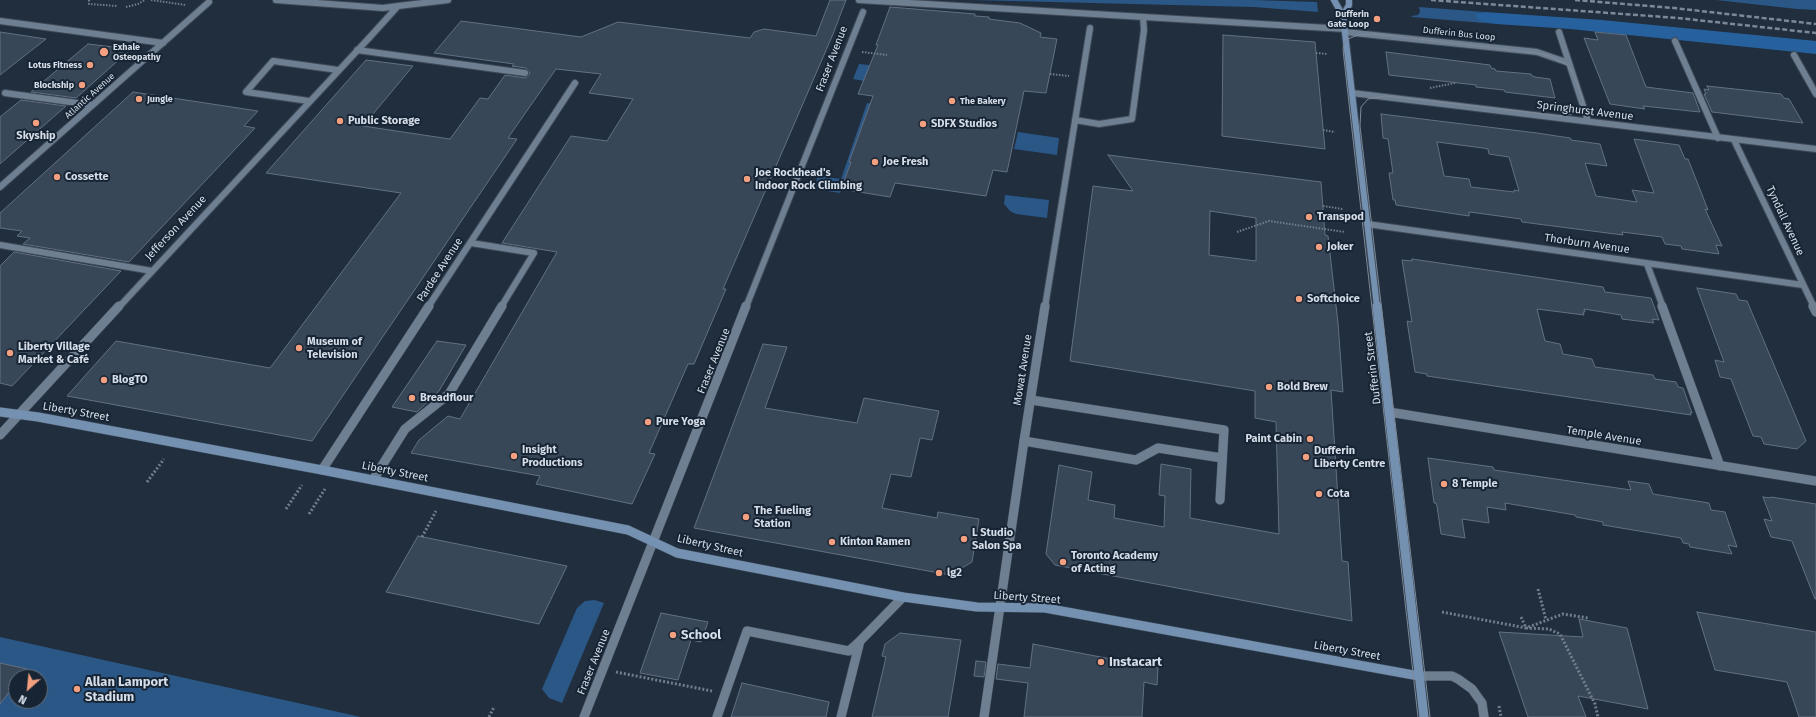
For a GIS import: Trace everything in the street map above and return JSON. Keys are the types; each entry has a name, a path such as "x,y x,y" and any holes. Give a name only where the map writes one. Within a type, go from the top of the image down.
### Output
{"street":[{"path":"276,0 383,8 448,0"},
{"name":"Dufferin Bus Loop","path":"859,0 1345,30 1537,52 1569,63"},
{"name":"Dufferin Street","path":"1334,0 1343,16 1345,30 1424,717"},
{"name":"Dufferin Street","path":"1343,16 1349,5 1349,0"},
{"name":"Atlantic Avenue","path":"0,187 210,1"},
{"name":"Jefferson Avenue","path":"0,435 398,6"},
{"name":"Fraser Avenue","path":"584,717 863,12"},
{"path":"1075,120 1100,124 1132,119 1144,30 1143,17"},
{"path":"0,21 163,43"},
{"name":"Mowat Avenue","path":"984,717 1024,441 1090,28"},
{"path":"1559,32 1588,121"},
{"path":"1675,41 1718,138"},
{"path":"357,50 525,73"},
{"path":"1794,55 1816,94"},
{"path":"309,101 246,92 273,61 338,70"},
{"name":"Pardee Avenue","path":"322,470 575,83"},
{"path":"5,93 92,106"},
{"name":"Springhurst Avenue","path":"1352,93 1816,149"},
{"name":"Tyndall Avenue","path":"1734,140 1816,312"},
{"name":"Thorburn Avenue","path":"1367,224 1803,285"},
{"path":"374,480 405,429 449,394 534,253 471,243"},
{"path":"0,245 152,271"},
{"path":"1647,264 1720,466"},
{"path":"1031,400 1224,430 1220,500"},
{"name":"Liberty Street","path":"0,412 19,414 322,470 628,530 677,553 903,597 977,607 1045,608 1419,676"},
{"name":"Temple Avenue","path":"1389,412 1816,481"},
{"path":"1024,441 1136,460 1158,448 1222,458"},
{"path":"717,717 747,631 850,651 903,597"},
{"path":"841,717 860,641"},
{"path":"1419,676 1452,676 1458,679 1472,689 1482,703 1484,717"}],"path":[{"path":"89,0 89,4 117,6"},
{"path":"126,7 138,4 145,0"},
{"path":"151,0 193,6"},
{"path":"862,52 887,55"},
{"path":"1316,53 1328,54"},
{"path":"1050,74 1069,76"},
{"path":"1427,93 1428,88 1455,83"},
{"path":"1323,130 1335,132"},
{"path":"1323,206 1343,209"},
{"path":"1237,232 1269,221 1345,232"},
{"path":"147,482 164,459"},
{"path":"286,509 302,485"},
{"path":"309,514 325,489"},
{"path":"422,537 436,511"},
{"path":"1538,590 1546,620"},
{"path":"1442,612 1526,628 1549,629 1560,634 1595,704 1598,717"},
{"path":"1526,628 1563,614 1588,618"},
{"path":"1521,617 1526,628"},
{"path":"603,669 718,692"},
{"path":"489,717 494,708"}],"shaded area":[{"path":"971,0 1253,0 1317,2 1318,12 1254,7"},
{"path":"1716,0 1816,0 1816,10 1797,9"},
{"path":"1419,7 1485,12 1478,13 1483,22 1496,24 1412,17 1411,16 1418,15 1420,12"},
{"path":"1485,12 1602,20 1816,41 1816,54 1570,29 1496,24 1483,22 1477,18 1476,15 1478,13"},
{"path":"859,64 879,66 864,81 853,79"},
{"path":"867,103 873,104 865,118 849,161 851,162 840,193 814,189 818,176 841,179"},
{"path":"1018,132 1059,138 1057,155 1014,149"},
{"path":"1005,195 1049,200 1047,218 1016,214 1010,211 1004,204"},
{"path":"595,600 604,603 562,703 549,698 542,689 577,608 585,601"},
{"path":"0,637 361,717 0,717"}],"building":[{"path":"830,0 846,0 833,34 723,289 726,289 694,364 688,364 649,453 655,454 632,504 536,484 540,476 411,453 419,440 448,416 460,419 557,252 502,243 571,136 607,141 633,99 589,93 601,74 556,69 508,138 517,139 312,441 67,396 116,341 270,368 401,193 266,173 366,60 413,66 363,126 450,139 480,98 488,99 505,75 525,78 530,73 526,68 512,66 514,64 434,53 461,21 581,37 618,22 750,38 754,32 764,29 816,36"},
{"name":"The Bakery","path":"890,7 975,14 975,16 989,17 989,19 1020,23 1041,33 1040,37 1057,39 1046,93 1024,91 1007,172 993,170 986,196 895,183 890,197 841,189 851,162 849,162 873,96 858,94 878,45 876,45"},
{"path":"0,32 46,39 0,75"},
{"path":"1595,32 1626,35 1646,87 1693,93 1700,112 1643,106 1645,109 1610,104 1584,38 1598,40"},
{"path":"1223,35 1315,42 1325,149 1222,136"},
{"path":"88,44 131,49 76,98 31,92"},
{"path":"1386,52 1490,65 1491,68 1495,69 1496,71 1531,74 1535,77 1550,79 1555,98 1505,92 1504,90 1476,87 1476,85 1389,75"},
{"path":"1707,86 1781,94 1784,98 1789,99 1803,123 1712,112 1704,94 1706,94 1704,89 1709,90"},
{"path":"133,92 258,111 244,126 255,128 129,262 23,244 30,238 17,236 22,231 0,228 0,213"},
{"path":"21,100 66,106 0,164 0,117"},
{"path":"1381,114 1537,133 1600,144 1607,166 1585,163 1596,196 1637,202 1632,190 1654,193 1634,139 1679,145 1685,159 1688,159 1708,210 1705,209 1722,246 1716,245 1719,254 1682,249 1681,246 1665,244 1662,237 1622,232 1623,235 1522,222 1521,219 1477,213 1469,212 1469,216 1396,205 1395,200 1393,200 1389,173 1393,173 1388,139 1383,138","holes":["1437,142 1488,149 1489,154 1509,157 1519,191 1514,190 1514,192 1471,187 1469,179 1444,176"]},
{"path":"1108,155 1321,182 1325,235 1328,236 1338,323 1343,392 1331,390 1342,561 1348,562 1352,621 1055,565 1046,554 1059,465 1092,472 1088,500 1115,505 1114,518 1164,527 1165,496 1159,495 1161,464 1191,469 1190,518 1279,534 1276,422 1255,418 1255,391 1070,361 1093,186 1133,191","holes":["1210,211 1256,218 1256,261 1209,255"]},
{"path":"14,252 121,271 12,386 0,383 0,266"},
{"path":"1412,259 1603,287 1605,292 1651,298 1659,320 1652,319 1654,323 1622,319 1621,315 1584,309 1584,315 1537,309 1545,341 1560,344 1563,354 1592,359 1595,367 1653,375 1655,379 1676,382 1678,387 1683,388 1692,413 1690,413 1691,415 1427,376 1427,374 1415,372 1407,321 1412,322 1402,260 1412,261"},
{"path":"1697,288 1736,294 1739,300 1747,301 1806,441 1797,449 1764,444 1761,437 1753,436 1731,379 1720,377 1715,360 1724,362"},
{"path":"437,341 466,345 439,391 417,412 392,407"},
{"path":"763,344 787,347 765,408 857,423 864,398 939,411 932,440 920,438 911,477 891,474 882,508 937,518 938,512 979,519 972,562 950,575 694,528"},
{"path":"1428,458 1493,467 1494,470 1631,490 1628,481 1649,484 1653,494 1709,503 1711,510 1725,512 1737,547 1728,545 1732,554 1690,547 1689,544 1683,543 1681,538 1603,525 1603,522 1576,517 1575,515 1505,503 1506,510 1487,507 1489,523 1462,519 1465,538 1441,534 1437,506 1436,503 1434,503"},
{"path":"1763,497 1816,504 1816,599 1792,541 1771,537 1764,519 1772,521"},
{"path":"418,536 567,566 539,624 386,592"},
{"path":"1697,612 1816,632 1816,717 1799,717 1787,682 1715,670"},
{"path":"661,613 708,622 701,642 691,640 678,680 640,673"},
{"path":"1579,619 1627,628 1648,709 1578,696 1586,717 1528,717 1499,632 1583,637"},
{"path":"900,633 961,640 948,717 872,717 886,657 882,656 885,644"},
{"path":"1033,644 1158,668 1157,685 1144,682 1142,717 1024,717 1028,683 996,679 998,664 1030,668"},
{"path":"976,661 986,662 984,677 974,676"},
{"path":"0,663 27,669 8,669 8,694 0,704"},
{"path":"742,683 829,702 826,717 731,717"}],"tram line":[{"path":"1418,717 1343,50 1344,44 1348,39 1358,35 1374,34 1538,53 1552,57 1567,65 1572,71 1583,100 1581,110 1577,113 1560,116 1386,96 1368,99 1361,107 1360,126 1430,717"}],"railway":[{"path":"1431,0 1678,18 1816,33"},
{"path":"1575,0 1674,8 1816,24"}],"place":[{"name":"Dufferin Gate Loop","path":"1377,19"},
{"name":"Exhale Osteopathy","path":"104,52"},
{"name":"Lotus Fitness","path":"90,65"},
{"name":"Blockship","path":"82,85"},
{"name":"Jungle","path":"139,99"},
{"name":"The Bakery","path":"952,101"},
{"name":"Public Storage","path":"340,121"},
{"name":"Skyship","path":"36,123"},
{"name":"SDFX Studios","path":"923,124"},
{"name":"Joe Fresh","path":"875,162"},
{"name":"Cossette","path":"57,177"},
{"name":"Joe Rockhead's Indoor Rock Climbing","path":"747,179"},
{"name":"Transpod","path":"1309,217"},
{"name":"Joker","path":"1319,247"},
{"name":"Softchoice","path":"1299,299"},
{"name":"Museum of Television","path":"299,348"},
{"name":"Liberty Village Market & Café","path":"10,353"},
{"name":"BlogTO","path":"104,380"},
{"name":"Bold Brew","path":"1269,387"},
{"name":"Breadflour","path":"412,398"},
{"name":"Pure Yoga","path":"648,422"},
{"name":"Paint Cabin","path":"1310,439"},
{"name":"Insight Productions","path":"514,456"},
{"name":"Dufferin Liberty Centre","path":"1306,457"},
{"name":"8 Temple","path":"1444,484"},
{"name":"Cota","path":"1319,494"},
{"name":"The Fueling Station","path":"746,517"},
{"name":"L Studio Salon Spa","path":"964,539"},
{"name":"Kinton Ramen","path":"832,542"},
{"name":"Toronto Academy of Acting","path":"1063,562"},
{"name":"lg2","path":"939,573"},
{"name":"School","path":"673,635"},
{"name":"Instacart","path":"1101,662"},
{"name":"Allan Lamport Stadium","path":"77,689"}]}
